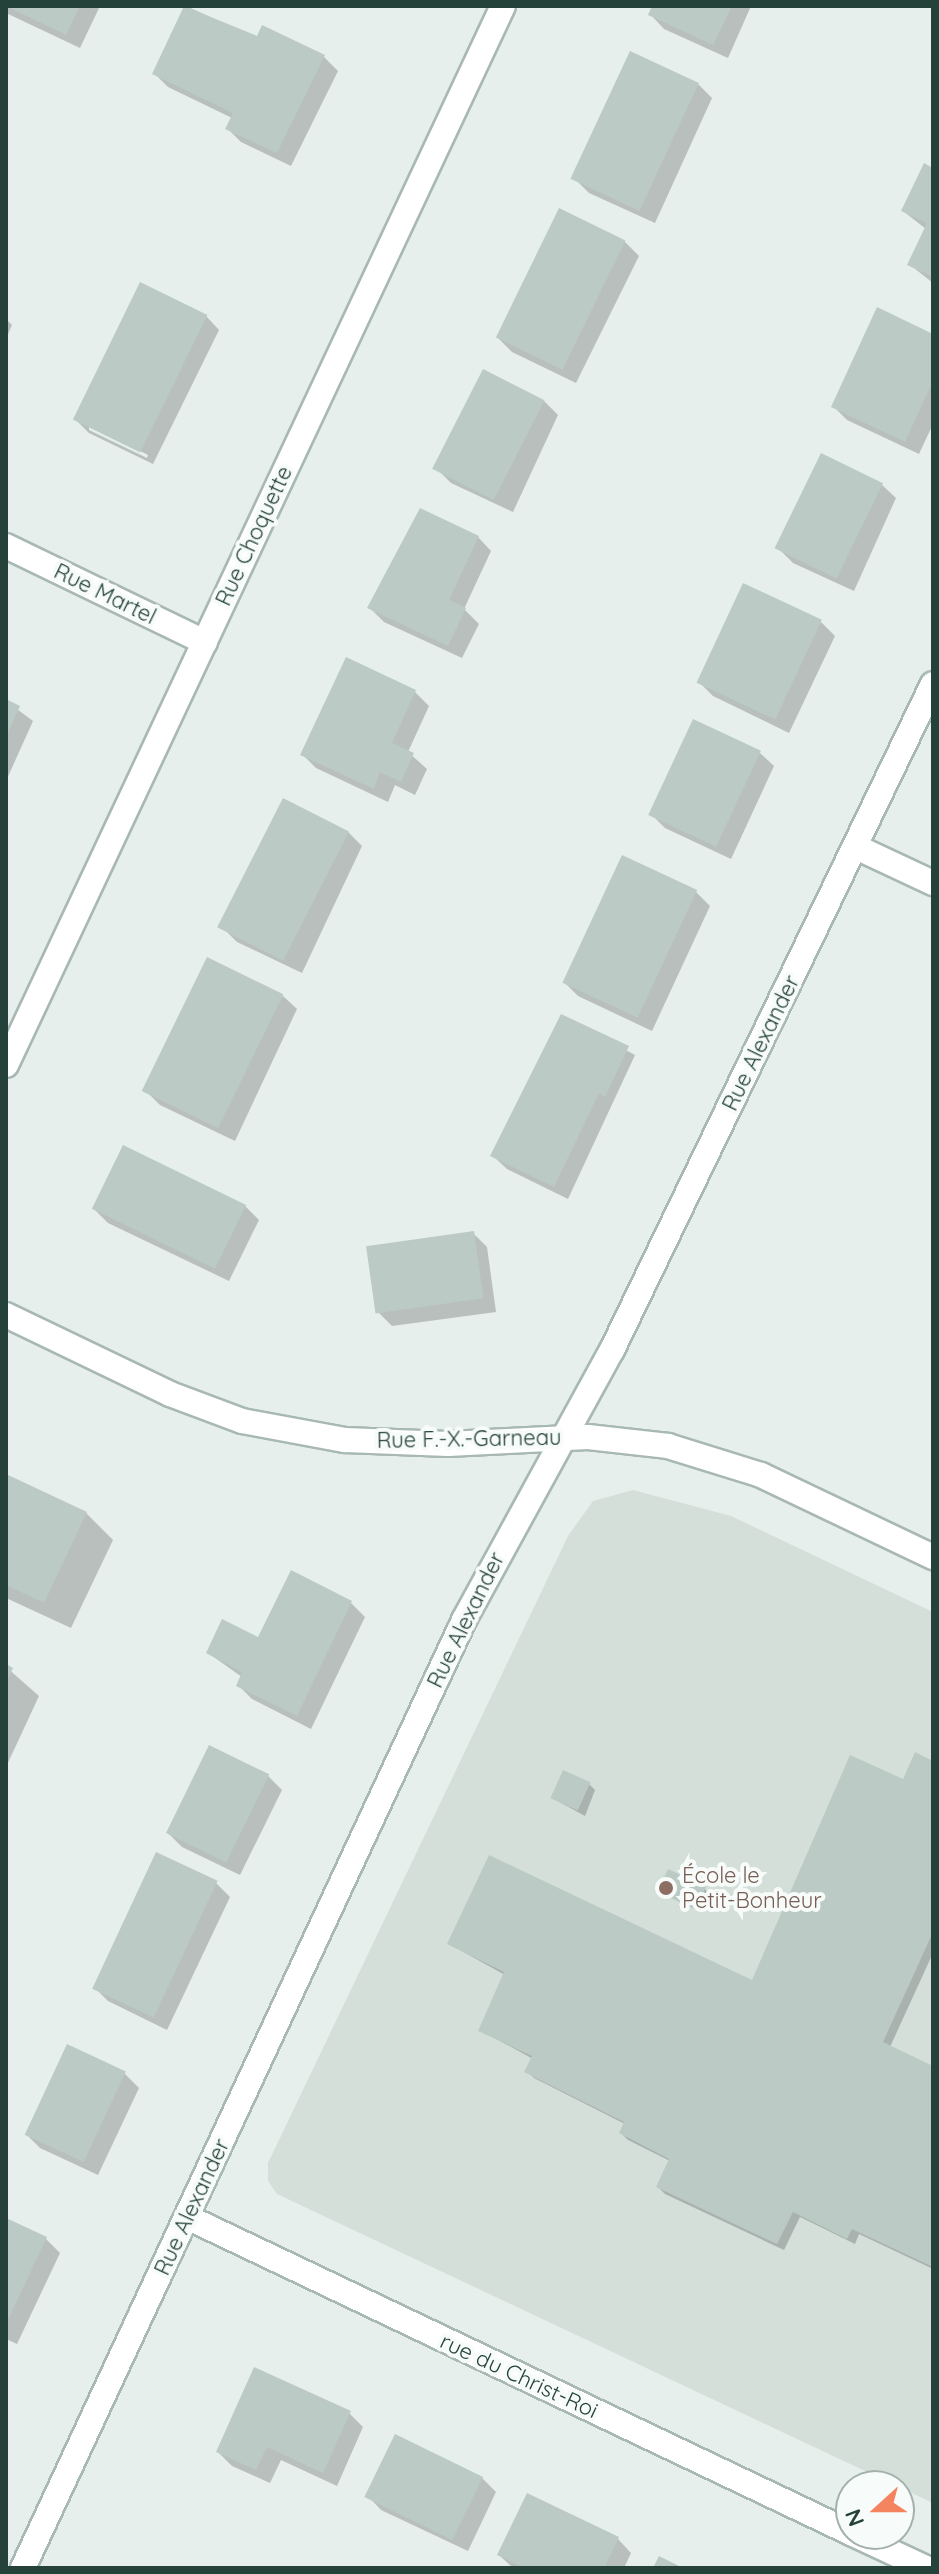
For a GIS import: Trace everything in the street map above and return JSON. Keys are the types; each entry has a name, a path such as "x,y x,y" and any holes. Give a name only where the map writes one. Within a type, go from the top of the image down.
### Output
{"street":[{"name":"Rue Choquette","path":"6,1065 503,6"},
{"name":"Rue Martel","path":"6,546 205,642"},
{"name":"Rue Alexander","path":"23,2568 464,1620 612,1350 933,684"},
{"path":"856,847 933,883"},
{"name":"Rue F.-X.-Garneau","path":"6,1315 170,1394 278,1429 380,1442 562,1438 649,1443 736,1465 933,1557"},
{"name":"rue du Christ-Roi","path":"187,2217 835,2526"},
{"name":"rue du Christ-Roi","path":"887,2550 926,2568"}],"shaded area":[{"name":"École le Petit-Bonheur","path":"633,1490 731,1516 933,1612 933,2503 915,2495 915,2470 863,2470 277,2194 268,2181 268,2163 568,1536 593,1501"}],"building":[{"path":"6,6 80,6 66,35"},
{"path":"184,6 257,36 262,25 325,55 277,153 225,129 233,113 152,74"},
{"path":"652,6 732,6 713,45 648,15"},
{"path":"630,51 699,83 639,211 570,179"},
{"path":"924,163 933,168 933,277 907,265 927,223 901,211"},
{"path":"559,208 626,240 562,370 496,337"},
{"path":"140,282 207,315 140,452 73,420"},
{"path":"877,307 933,334 933,381 905,442 831,407"},
{"path":"483,369 544,400 494,500 432,469"},
{"path":"821,453 883,483 837,579 775,548"},
{"path":"420,508 479,536 449,600 466,608 448,646 367,608"},
{"path":"743,583 822,620 775,719 697,683"},
{"path":"346,657 416,690 392,743 414,753 401,782 380,772 374,789 300,755"},
{"path":"6,699 20,706 6,737"},
{"path":"693,719 761,751 716,847 648,815"},
{"path":"283,798 349,832 283,961 217,927"},
{"path":"622,855 697,890 638,1018 562,983"},
{"path":"207,957 283,994 218,1128 142,1091"},
{"path":"561,1014 629,1046 605,1097 599,1093 554,1187 490,1156"},
{"path":"123,1145 246,1205 215,1269 92,1209"},
{"path":"474,1231 483,1298 376,1314 366,1246"},
{"path":"6,1474 87,1512 44,1603 6,1585"},
{"path":"291,1570 352,1601 297,1716 236,1686 242,1672 206,1653 222,1619 258,1637"},
{"path":"6,1664 13,1668 6,1684"},
{"path":"209,1745 269,1774 226,1862 166,1833"},
{"path":"915,1752 933,1761 933,1932 883,2042 933,2066 933,2267 852,2229 847,2239 793,2212 777,2244 656,2187 669,2159 619,2133 624,2122 524,2072 532,2056 478,2031 504,1972 447,1944 489,1855 752,1980 850,1755 903,1779"},
{"path":"563,1770 590,1782 578,1811 550,1798"},
{"path":"156,1852 218,1881 154,2018 92,1989"},
{"path":"668,1869 706,1887 695,1909 657,1892"},
{"path":"67,2044 126,2071 84,2162 25,2135"},
{"path":"6,2218 47,2237 6,2324"},
{"path":"254,2367 351,2411 323,2473 267,2447 256,2470 216,2452"},
{"path":"395,2434 483,2477 452,2540 364,2497"},
{"path":"527,2493 619,2537 604,2568 524,2568 497,2555"},
{"path":"659,2556 683,2568 653,2568"}],"place":[{"name":"École le Petit-Bonheur","path":"666,1888"}]}
